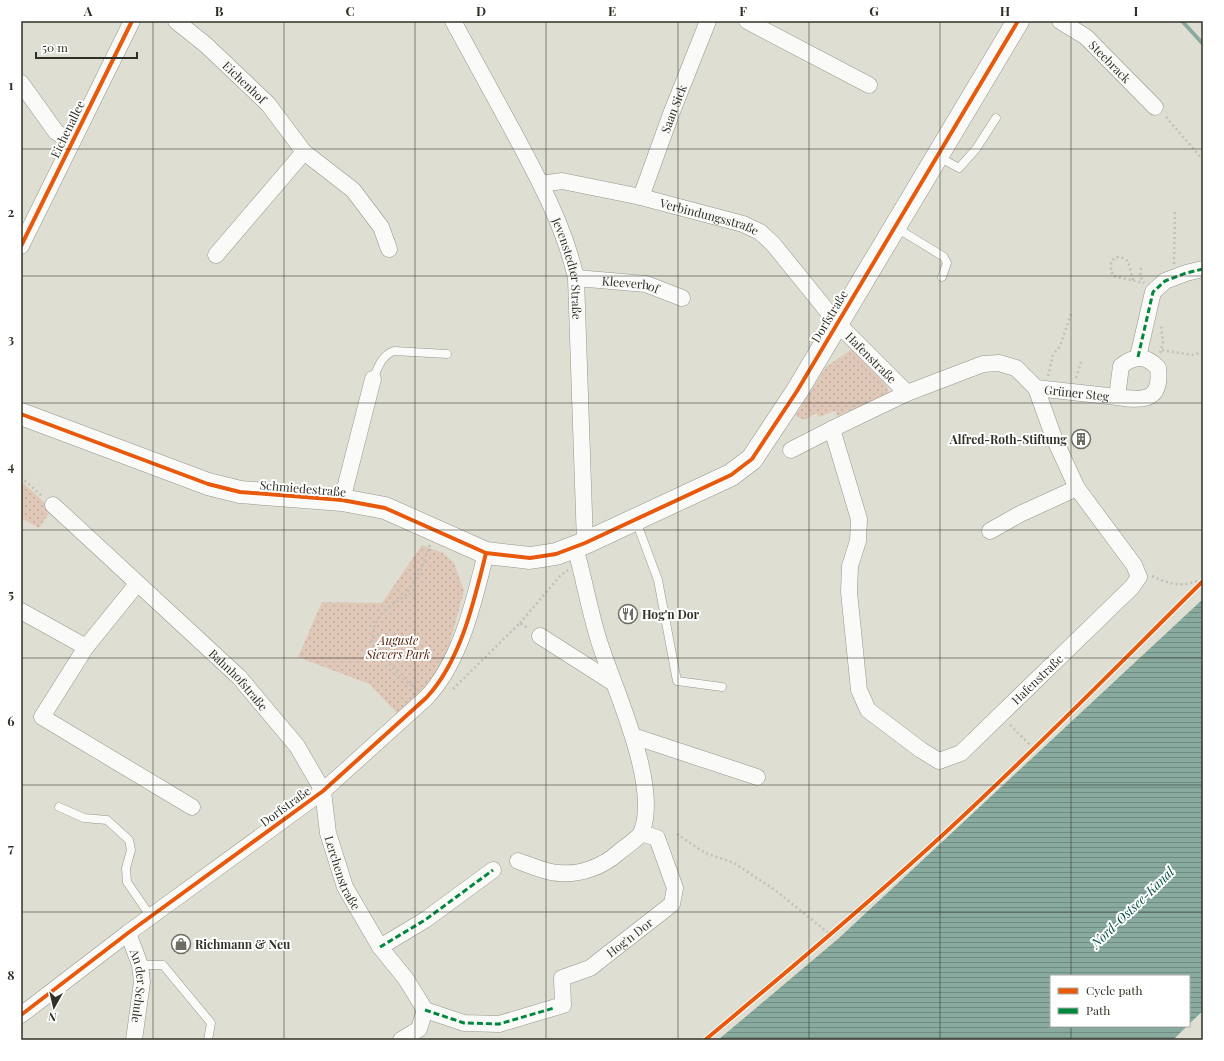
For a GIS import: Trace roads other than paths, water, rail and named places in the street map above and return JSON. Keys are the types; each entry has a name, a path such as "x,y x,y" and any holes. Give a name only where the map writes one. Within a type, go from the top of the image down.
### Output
{"street":[{"name":"Eichenallee","path":"21,246 132,21"},
{"name":"Eichenhof","path":"176,21 206,45 268,104 304,152 353,190 381,227 389,249"},
{"name":"Jevenstedter Straße","path":"453,21 541,184 561,229 576,278 579,550"},
{"name":"Saan Sick","path":"641,197 671,114 708,21"},
{"path":"747,21 869,85"},
{"name":"Dorfstraße","path":"579,550 635,520 730,475 752,459 797,390 1018,21"},
{"name":"Steebrack","path":"1060,21 1086,37 1154,107"},
{"path":"21,83 56,132 72,142"},
{"path":"216,255 304,152"},
{"name":"Verbindungsstraße","path":"541,184 562,180 641,197 743,224 760,232 773,244 837,323"},
{"path":"1138,357 1153,292 1165,281 1176,276 1203,269"},
{"name":"Kleeverhof","path":"576,278 646,284 682,298"},
{"name":"Hafenstraße","path":"837,323 906,393"},
{"name":"Grüner Steg","path":"1040,389 1117,397 1148,398 1154,394 1158,388 1160,379 1158,368 1146,358 1138,357 1121,366 1117,397"},
{"name":"Hafenstraße","path":"791,450 906,393 983,364 999,363 1016,368 1040,389 1054,438 1077,488 1134,565 1139,577 1132,587 961,753 939,761 921,750 868,710 859,690 849,592 850,566 858,541 859,519 832,430"},
{"name":"Schmiedestraße","path":"342,500 373,379"},
{"name":"Schmiedestraße","path":"21,414 208,484 240,492 342,500 385,508 486,553 530,558 579,550"},
{"path":"990,532 1020,514 1077,488"},
{"name":"Bahnhofstraße","path":"53,505 239,677 297,746 323,791"},
{"path":"518,861 558,873 583,871 606,863 642,832 646,791 633,736 612,682 594,628 579,550"},
{"name":"Dorfstraße","path":"21,1016 128,933 323,791 426,698 436,687 450,663 473,604 486,553"},
{"path":"137,584 86,647 42,718 192,807"},
{"path":"21,611 86,647"},
{"path":"540,636 612,682"},
{"path":"633,736 757,777"},
{"name":"Lerchenstraße","path":"323,791 328,833 345,887 380,947 406,979 425,1010"},
{"name":"Hog'n Dor","path":"425,1010 464,1023 499,1024 563,1005 562,978 590,968 672,904 676,888 658,838 642,832"},
{"path":"380,947 425,920 492,870"},
{"name":"An der Schule","path":"128,933 140,965 142,982 134,1040"},
{"path":"401,1040 419,1029 425,1010"}],"lane":[{"path":"937,156 959,168 976,149 996,118"},
{"path":"894,227 944,258 947,263 942,277"},
{"path":"373,379 382,359 387,353 394,351 447,354"},
{"path":"635,520 658,580 677,681 722,687"},
{"path":"59,807 84,818 107,820 129,840 131,850 126,868 127,882 151,917"},
{"path":"140,965 163,965 211,1023 208,1040"}],"water":[{"name":"Nord-Ostsee-Kanal","path":"1203,599 1203,1011 1190,1023 1190,975 1050,975 1050,1027 1186,1027 1173,1040 718,1040 839,938"}],"waterway":[{"path":"1182,21 1203,44"}],"place":[{"name":"Alfred-Roth-Stiftung","path":"1081,439"},
{"name":"Hog'n Dor","path":"628,614"},
{"name":"Richmann & Neu","path":"181,944"}],"park label":[{"name":"Auguste Sievers Park","path":"398,647"}]}
